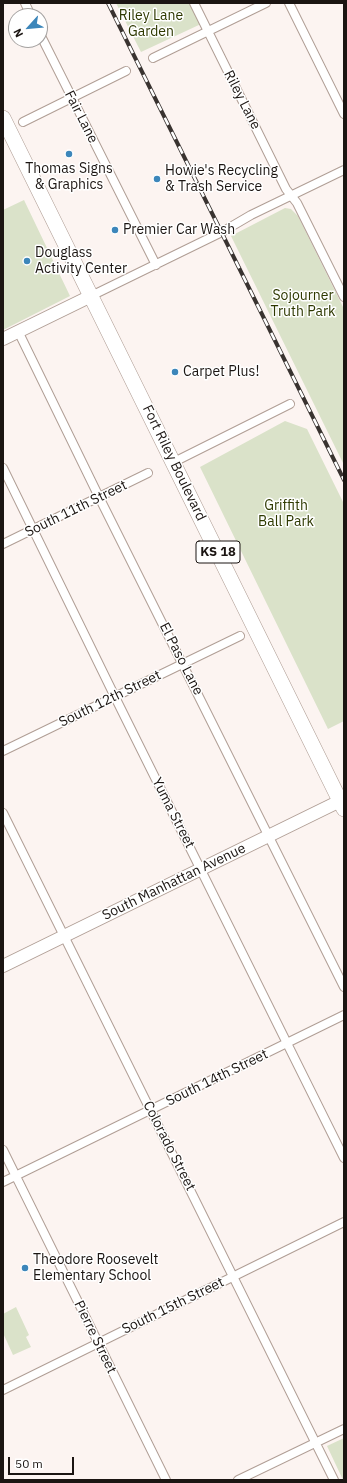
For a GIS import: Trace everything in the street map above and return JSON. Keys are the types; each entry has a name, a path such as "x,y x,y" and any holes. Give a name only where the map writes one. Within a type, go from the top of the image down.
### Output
{"highway":[{"name":"Fort Riley Boulevard","path":"3,118 343,803"}],"street":[{"name":"Riley Lane","path":"194,3 286,189 297,203 344,297"},
{"path":"153,58 266,3"},
{"path":"289,3 343,110"},
{"name":"Fair Lane","path":"47,48 156,265"},
{"path":"23,122 126,71"},
{"path":"3,339 156,265 222,232 251,215 344,170"},
{"name":"El Paso Lane","path":"18,331 99,497 344,987"},
{"path":"174,462 290,404"},
{"name":"Yuma Street","path":"3,468 344,1158"},
{"name":"South 11th Street","path":"3,544 148,473"},
{"name":"South 12th Street","path":"3,751 240,636"},
{"name":"South Manhattan Avenue","path":"3,966 268,836 343,803"},
{"name":"Colorado Street","path":"3,813 334,1480"},
{"name":"South 14th Street","path":"3,1182 344,1015"},
{"name":"Pierre Street","path":"3,1150 166,1480"},
{"name":"South 15th Street","path":"3,1390 344,1222"},
{"path":"238,1480 344,1429"}],"green space":[{"name":"Riley Lane Garden","path":"116,3 190,3 201,24 141,52"},
{"path":"24,200 70,296 3,330 3,210"},
{"name":"Sojourner Truth Park","path":"285,208 291,209 298,216 344,309 344,465 231,236"},
{"name":"Griffith Ball Park","path":"285,421 307,429 344,504 344,721 328,729 200,467"},
{"path":"16,1307 29,1335 26,1337 31,1347 13,1355 3,1333 3,1314"},
{"path":"344,1438 344,1480 343,1480 327,1446"}],"railway":[{"path":"108,3 344,480"}],"place":[{"name":"Thomas Signs & Graphics","path":"69,154"},
{"name":"Howie's Recycling & Trash Service","path":"157,179"},
{"name":"Premier Car Wash","path":"115,230"},
{"name":"Douglass Activity Center","path":"27,261"},
{"name":"Carpet Plus!","path":"175,372"},
{"name":"Theodore Roosevelt Elementary School","path":"25,1268"}]}
